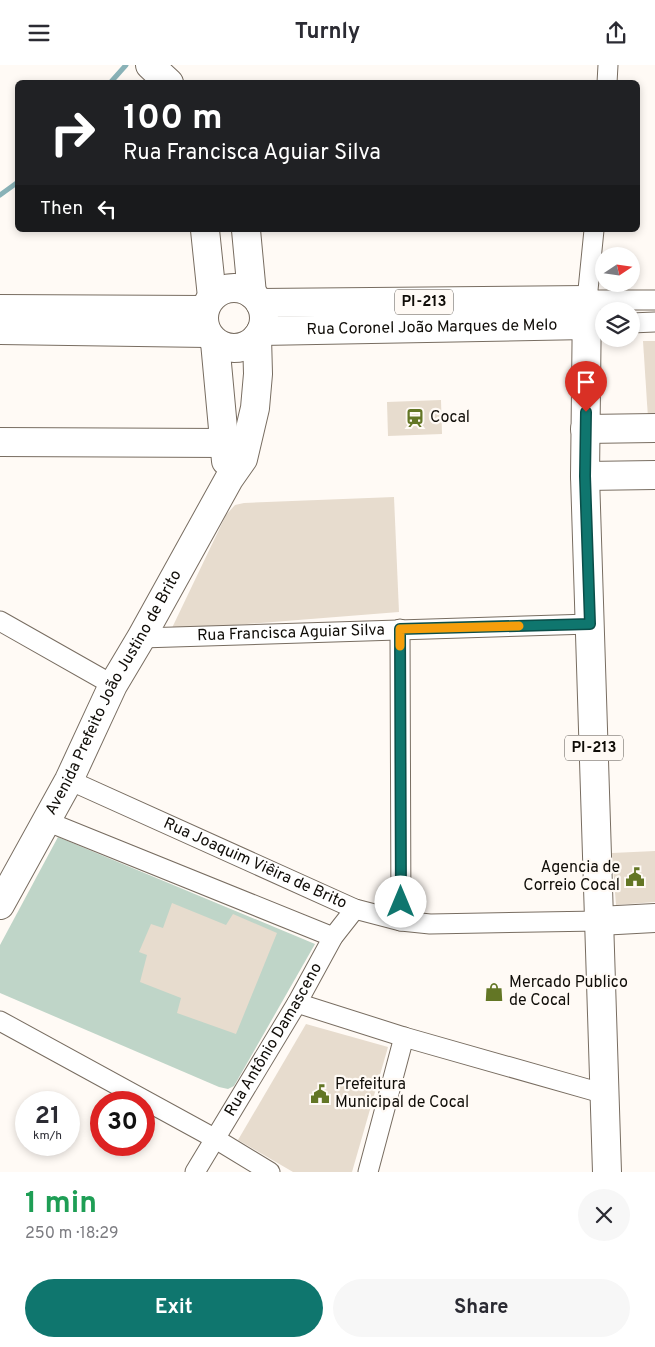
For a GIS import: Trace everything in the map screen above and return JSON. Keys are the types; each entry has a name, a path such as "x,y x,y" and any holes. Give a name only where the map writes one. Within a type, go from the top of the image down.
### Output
{"main road":[{"path":"150,65 166,80"},
{"path":"205,232 210,320 225,443 225,459 229,479"},
{"path":"246,232 256,299 264,317 259,334"},
{"name":"PI-213","path":"256,299 242,289 232,288 221,291 210,320 225,347 237,348 248,345 259,334"},
{"name":"Rua Coronel João Marques de Melo","path":"256,299 593,316"},
{"path":"0,309 210,320"},
{"name":"PI-213","path":"593,316 585,429 585,476 607,1172"},
{"name":"Rua Coronel João Marques de Melo","path":"259,334 593,316"},
{"path":"0,330 210,320"},
{"name":"Avenida Prefeito João Justino de Brito","path":"0,905 68,780 113,685 229,479 243,459 255,408 259,334"},
{"path":"585,429 655,428"},
{"path":"0,442 225,443"},
{"path":"585,476 655,475"},
{"path":"599,921 655,918"}],"street":[{"path":"607,80 608,65"},
{"path":"593,316 594,232"},
{"name":"Rua Coronel João Marques de Melo","path":"593,316 655,300"},
{"path":"640,323 655,322"},
{"path":"0,621 113,685"},
{"name":"Rua Francisca Aguiar Silva","path":"141,638 590,624"},
{"path":"400,629 401,921"},
{"name":"Rua Joaquim Viêira de Brito","path":"68,780 355,909 401,921 430,924 599,921"},
{"path":"46,821 333,937"},
{"name":"Rua Antônio Damasceno","path":"195,1172 297,1003 333,937 355,909"},
{"path":"297,1003 404,1037 605,1094"},
{"path":"0,1021 214,1138 270,1172"},
{"path":"368,1172 404,1037"}],"green space":[{"path":"58,837 315,944 234,1086 228,1089 219,1087 0,993 0,945"}],"building":[{"path":"643,341 655,341 655,418 648,418"},
{"name":"Cocal","path":"441,400 442,434 388,436 387,402"},
{"path":"394,497 399,612 171,630 226,515 235,505 244,503"},
{"name":"Agencia de Correio Cocal","path":"655,851 655,902 616,905 612,853"},
{"path":"172,903 226,925 233,914 277,933 236,1034 177,1013 181,998 140,982 147,955 139,952 151,924 163,928"},
{"name":"Prefeitura Municipal de Cocal","path":"306,1024 388,1047 352,1172 293,1172 238,1140"}],"waterway":[{"path":"113,80 126,65"},
{"path":"0,195 15,184"}],"slow traffic":[{"path":"400,646 400,629 519,626"}],"place":[{"name":"Cocal","path":"415,418"},
{"name":"Agencia de Correio Cocal","path":"635,877"},
{"name":"Mercado Publico de Cocal","path":"494,992"},
{"name":"Prefeitura Municipal de Cocal","path":"320,1094"}],"route":[{"path":"401,902 400,629 590,624 585,476 586,412"}]}
